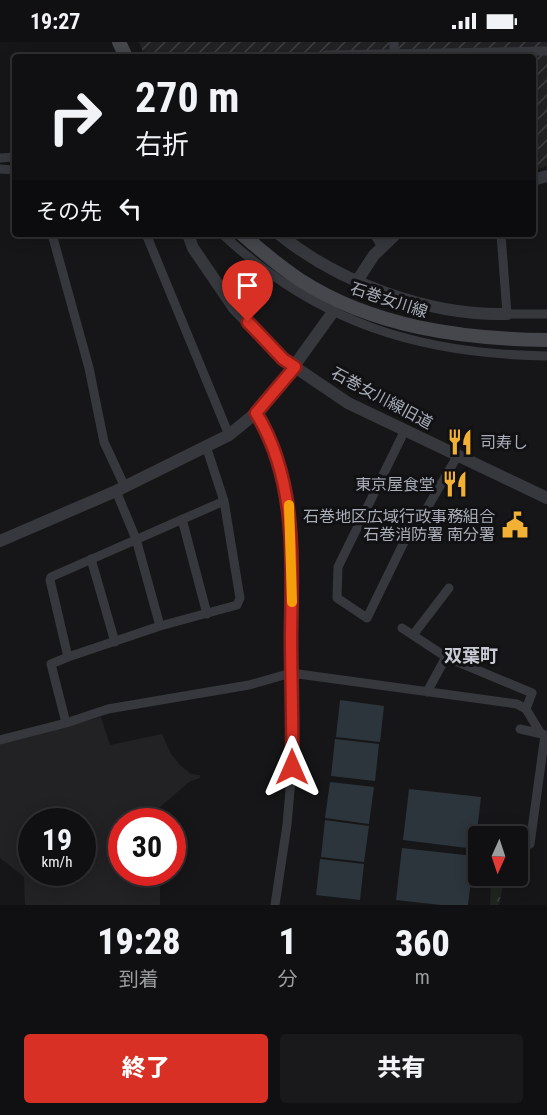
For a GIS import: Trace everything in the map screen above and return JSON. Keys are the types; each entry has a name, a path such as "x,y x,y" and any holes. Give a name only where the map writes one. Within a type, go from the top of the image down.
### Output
{"main road":[{"name":"石巻女川線","path":"245,237 301,280 328,295 378,316 438,332 508,340 547,340"}],"street":[{"path":"394,42 394,54 547,51"},
{"path":"8,158 8,169"},
{"path":"53,237 89,368 104,442 136,539 160,626"},
{"path":"147,237 229,435"},
{"name":"石巻女川線旧道","path":"189,237 193,248 234,308 276,352 295,367 348,403 547,498"},
{"path":"225,237 265,272 333,312 388,334 481,353 547,356"},
{"path":"283,237 309,255 357,280 412,301 468,312 547,314"},
{"path":"376,237 382,247"},
{"path":"357,280 382,247 393,237"},
{"path":"501,237 507,314"},
{"path":"0,541 120,488 229,435 256,413 295,367 333,312"},
{"path":"256,413 267,431 289,505 292,573 292,767 287,825 275,905"},
{"path":"405,430 338,567 337,598 367,618 406,538 416,527 458,455"},
{"path":"66,723 51,664 160,626 237,604 240,598 224,501 206,446"},
{"path":"68,657 51,577 224,501"},
{"path":"182,519 207,614"},
{"path":"91,559 115,642"},
{"path":"413,635 449,588"},
{"path":"402,628 446,657 532,693 526,709"},
{"path":"427,692 446,657"},
{"path":"0,740 66,723 108,709 249,685 291,673 517,704 526,709 544,735 530,844"},
{"path":"520,729 544,735"}],"shaded area":[{"path":"139,42 547,42 547,166 536,170 536,54 144,54"},
{"path":"340,700 384,706 380,742 336,737"},
{"path":"101,717 110,745 162,734 171,754 181,766 191,774 200,775 200,778 189,782 159,808 108,808 108,886 160,886 160,905 25,905 24,886 96,886 96,808 18,808 18,872 0,858 0,744"},
{"path":"335,739 379,744 375,781 331,776"},
{"path":"330,782 374,787 369,824 325,818"},
{"path":"409,789 481,797 478,826 468,826 468,848 403,840"},
{"path":"325,820 369,826 364,862 321,857"},
{"path":"402,848 468,855 468,886 470,886 468,905 441,905 396,900"},
{"path":"320,859 364,864 360,900 316,895"}],"green space":[{"path":"503,886 499,905 490,905 491,887"}],"slow traffic":[{"path":"289,505 292,602"}],"place":[{"name":"司寿し","path":"460,442"},
{"name":"東京屋食堂","path":"455,484"},
{"name":"石巻地区広域行政事務組合 石巻消防署 南分署","path":"515,525"}],"district":[{"name":"双葉町","path":"471,655"}],"route":[{"path":"248,322 261,338 295,367 256,413 267,431 289,505 292,573 292,767"}]}
